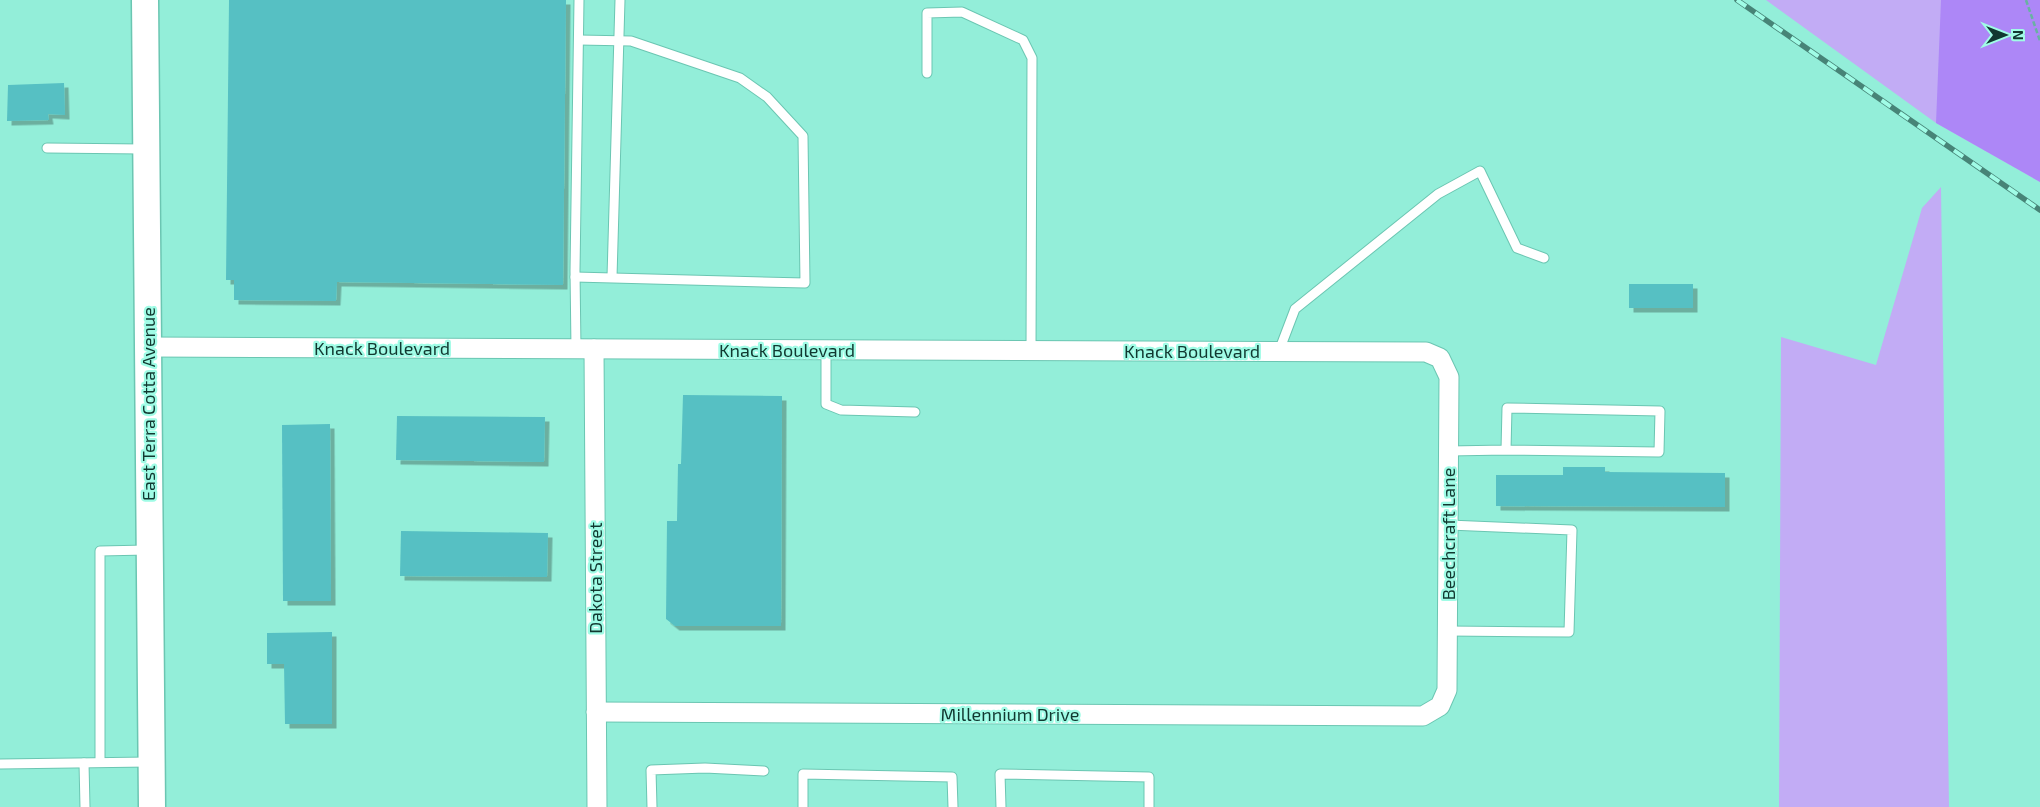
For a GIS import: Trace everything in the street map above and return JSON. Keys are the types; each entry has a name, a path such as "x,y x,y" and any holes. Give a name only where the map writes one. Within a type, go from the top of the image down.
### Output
{"main road":[{"name":"East Terra Cotta Avenue","path":"144,0 152,807"}],"street":[{"name":"Knack Boulevard","path":"148,347 1426,352"},
{"name":"Dakota Street","path":"585,349 597,807"},
{"name":"Beechcraft Lane","path":"1423,716 1440,706 1447,690 1449,525 1449,378 1440,358 1426,352"},
{"name":"Millennium Drive","path":"596,712 1423,716"}],"lane":[{"path":"579,0 575,277 585,349"},
{"path":"612,277 620,0"},
{"path":"927,73 927,13 962,12 1023,40 1032,58 1031,350"},
{"path":"575,277 805,284 803,136 767,97 740,78 631,41 579,40"},
{"path":"48,148 146,149"},
{"path":"1279,351 1295,309 1438,194 1480,172 1517,248 1544,258"},
{"path":"826,350 826,404 841,410 915,412"},
{"path":"1449,451 1659,452 1660,411 1507,408 1506,450"},
{"path":"1448,631 1569,632 1572,530 1449,525"},
{"path":"100,762 100,552 149,550"},
{"path":"0,764 152,762"},
{"path":"84,763 85,807"},
{"path":"652,807 652,770 705,768 764,771"},
{"path":"803,807 803,774 952,777 953,807"},
{"path":"1000,807 1000,774 1148,776 1149,807"}],"path":[{"path":"2026,0 2040,41"}],"shaded area":[{"path":"1766,0 2040,0 2040,182 1936,123"},
{"path":"1941,0 2040,0 2040,182 1936,123"},
{"path":"1941,187 1949,807 1779,807 1781,337 1876,365 1922,208"}],"building":[{"path":"229,0 566,0 563,285 337,282 336,301 234,300 234,280 226,280"},
{"path":"64,83 65,115 48,114 49,120 7,121 8,85"},
{"path":"1629,284 1693,284 1693,308 1629,308"},
{"path":"683,395 782,396 781,626 675,626 666,619 667,521 677,521 678,464 681,464"},
{"path":"397,416 545,417 544,462 396,460"},
{"path":"330,424 331,601 283,601 282,425"},
{"path":"1563,467 1605,467 1605,472 1725,473 1725,507 1496,506 1496,475 1563,475"},
{"path":"401,531 548,533 547,577 400,576"},
{"path":"332,632 332,724 285,724 284,664 267,664 267,633"}],"railway":[{"path":"1737,0 2040,210"}]}
